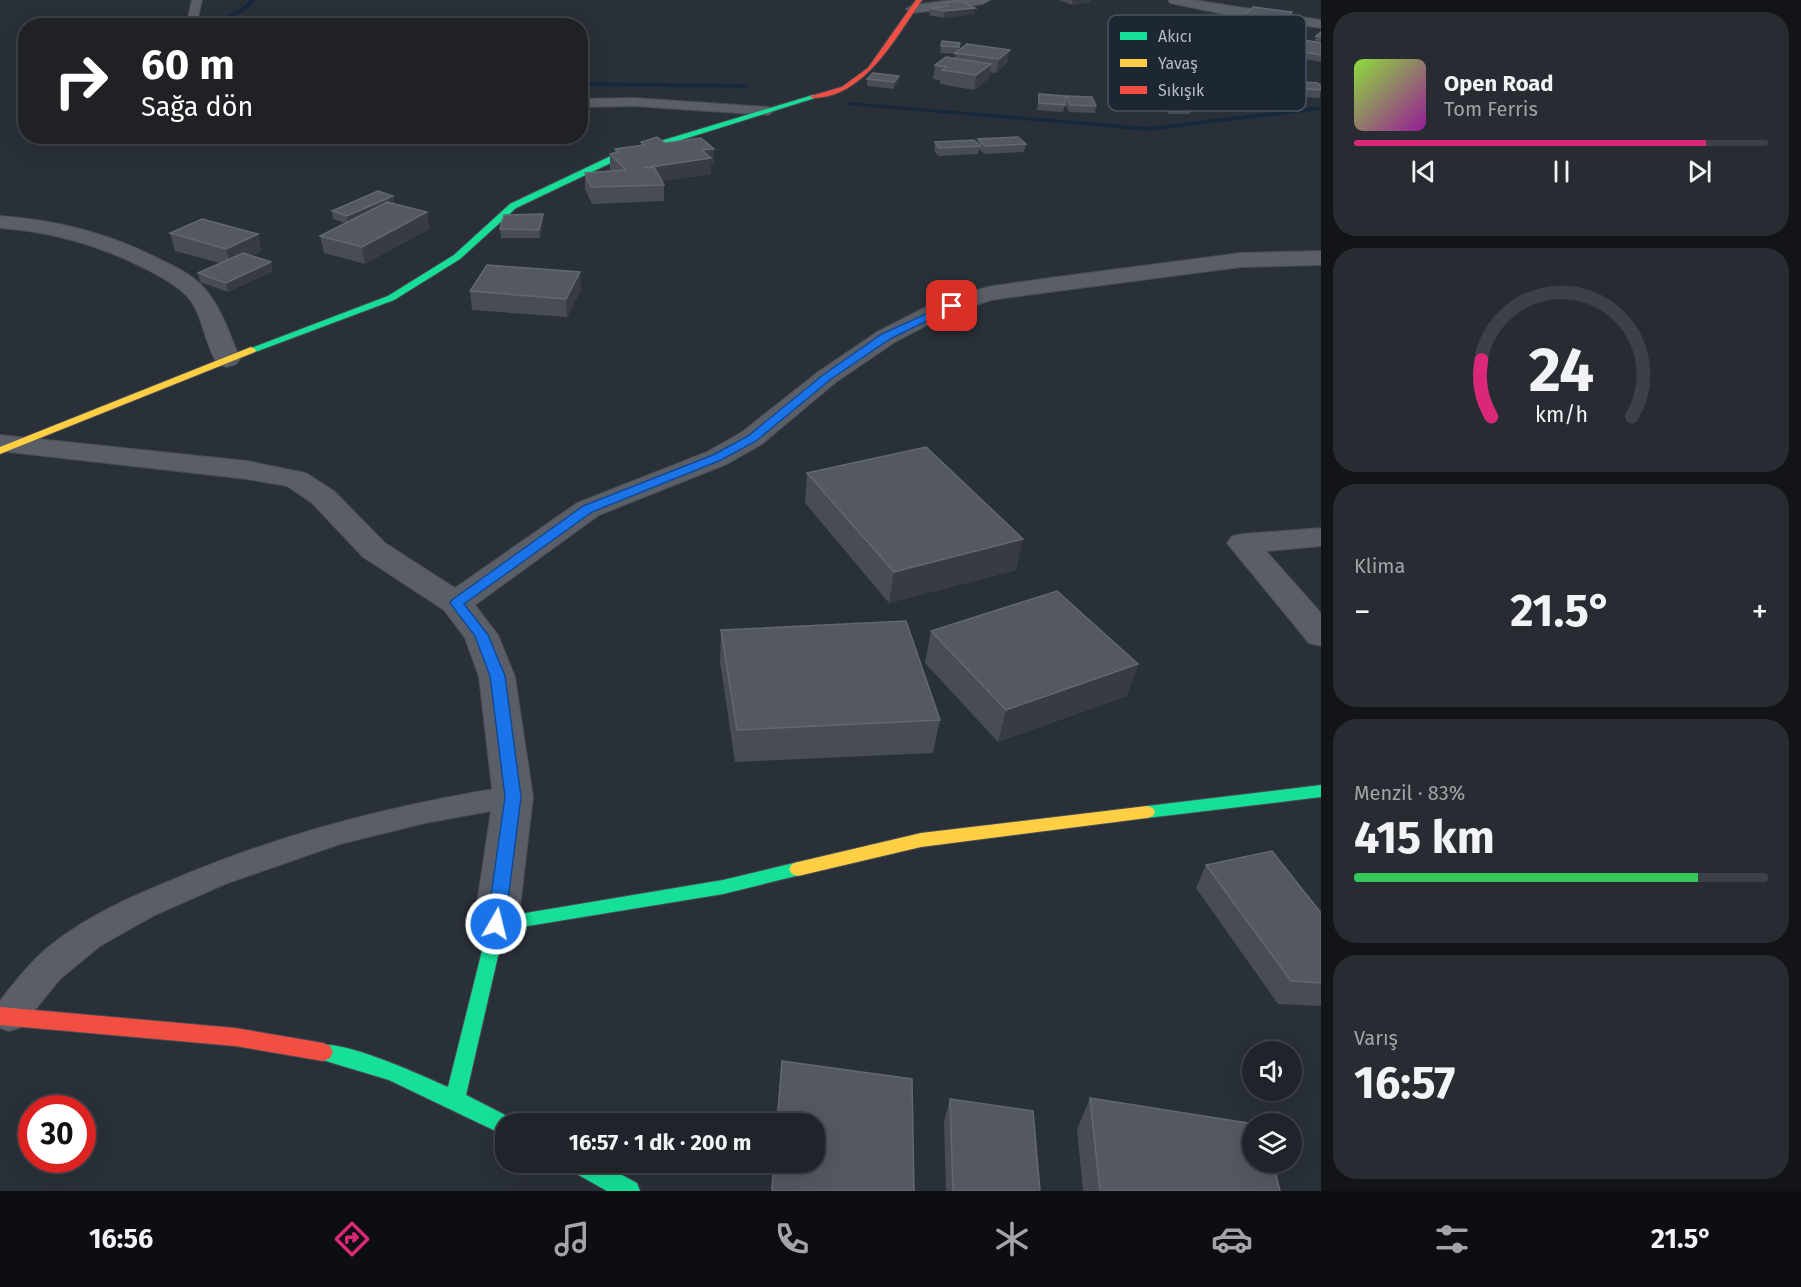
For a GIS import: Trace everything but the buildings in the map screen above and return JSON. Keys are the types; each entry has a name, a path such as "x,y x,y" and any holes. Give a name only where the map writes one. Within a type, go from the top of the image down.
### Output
{"street":[{"path":"6,446 227,359 391,298 457,256 513,206 614,158 844,88 870,69 916,4 983,0"},
{"path":"1174,0 1259,15"},
{"path":"1306,22 1321,24"},
{"path":"6,225 60,229 99,239 129,251 180,279 198,295 227,359"},
{"path":"456,603 588,509 717,458 752,438 837,370 886,337 934,312 987,294 1057,284 1241,260 1321,258"},
{"path":"6,446 247,470 296,479 323,497 374,550 456,603 481,635 497,676 513,797 496,924 456,1100"},
{"path":"1321,537 1243,543 1321,635"},
{"path":"496,924 723,887 921,840 1321,791"},
{"path":"3,1022 235,1038 351,1057 456,1100 495,1120"},
{"path":"595,1173 629,1191"}],"lane":[{"path":"193,18 197,0"},
{"path":"588,103 634,102 768,111"},
{"path":"3,1022 33,984 55,963 97,930 134,910 195,883 314,839 381,821 447,807 513,797"}],"waterway":[{"path":"227,18 248,6 252,0"},
{"path":"588,84 746,86"},
{"path":"849,103 1148,129 1296,111"},
{"path":"1306,110 1321,108"}],"traffic: fast":[{"path":"251,350 391,298 457,257 513,206 614,158 813,97"},
{"path":"1147,812 1321,791"},
{"path":"455,1100 496,924 723,887 798,869"},
{"path":"323,1052 370,1064 393,1073 495,1120"},
{"path":"595,1173 629,1191"}],"traffic: slow":[{"path":"0,451 251,350"},
{"path":"798,869 921,840 1147,812"}],"traffic: jam":[{"path":"813,97 844,88 870,69 919,0"},
{"path":"0,1016 235,1037 323,1052"}],"route":[{"path":"496,924 513,797 497,676 481,635 456,603 588,509 717,458 752,438 827,377 886,337 934,312 952,306"}]}
